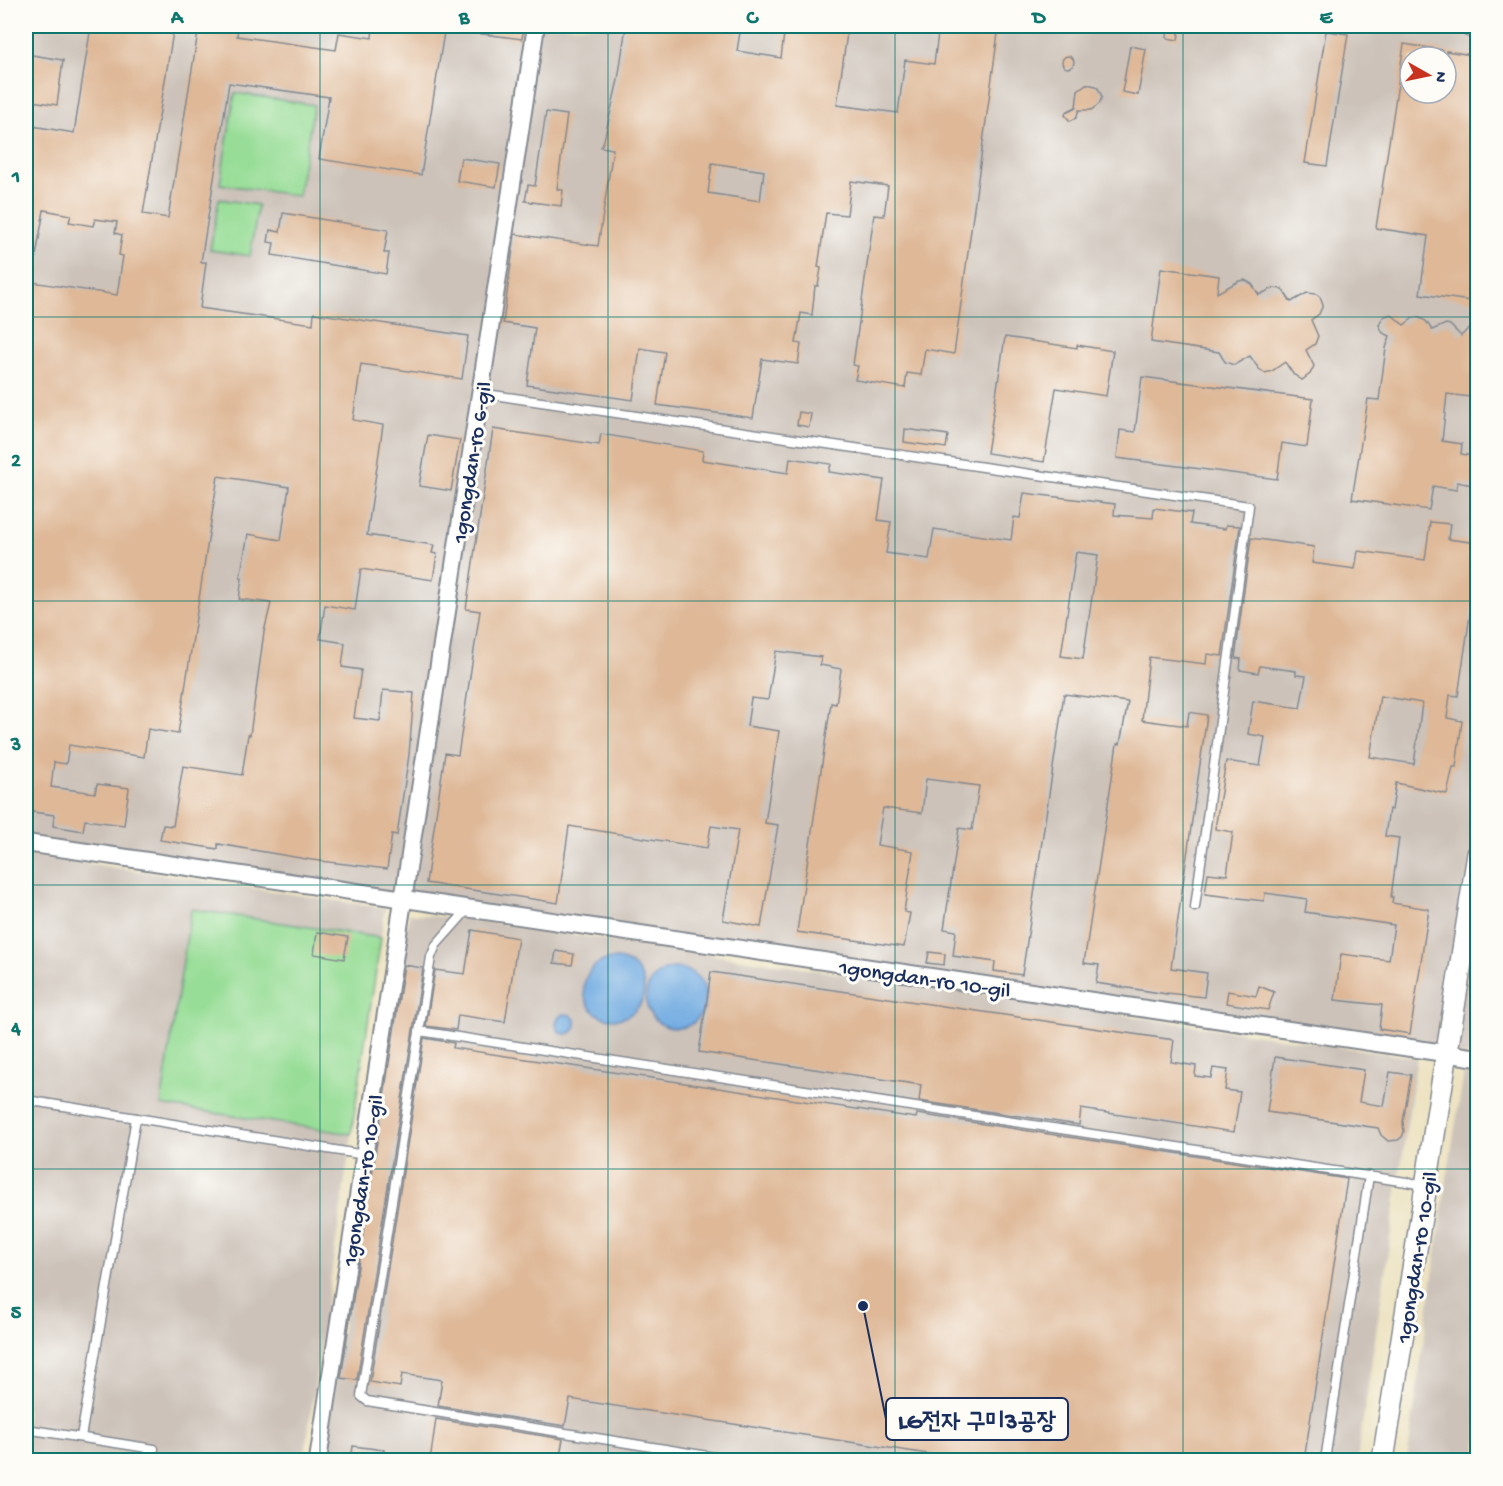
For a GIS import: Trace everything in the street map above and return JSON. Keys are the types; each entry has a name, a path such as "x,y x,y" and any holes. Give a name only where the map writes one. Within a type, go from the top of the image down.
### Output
{"street":[{"name":"1gongdan-ro 6-gil","path":"403,899 536,26"},
{"path":"1470,26 1478,27"},
{"name":"1gongdan-ro 10-gil","path":"26,843 1478,1058"},
{"path":"1446,1053 1478,854"},
{"name":"1gongdan-ro 10-gil","path":"318,1461 403,899"},
{"name":"1gongdan-ro 10-gil","path":"1383,1461 1446,1053"}],"lane":[{"path":"480,393 1249,506 1195,907"},
{"path":"467,910 436,945 430,957 362,1396 367,1401 733,1461"},
{"path":"418,1031 1426,1185"},
{"path":"26,1100 364,1155"},
{"path":"81,1437 136,1118"},
{"path":"1325,1461 1369,1176"},
{"path":"26,1429 154,1449"}],"shaded area":[{"path":"26,26 1477,26 1477,1058 26,843"},
{"path":"26,854 385,908 304,1460 26,1460"},
{"path":"409,914 467,919 1417,1058 1357,1460 321,1460"},
{"path":"1464,1072 1478,1074 1477,1460 1407,1460 1445,1190"}],"green space":[{"path":"235,93 314,105 298,196 220,184"},
{"path":"219,199 258,205 250,256 210,250"},
{"path":"191,909 381,938 351,1134 161,1105"}],"water":[{"path":"608,959 620,959 631,964 639,972 644,989 642,1001 631,1014 620,1019 608,1019 597,1014 589,1006 584,995 584,983 589,972 597,964"},
{"path":"670,968 682,968 693,973 701,981 706,998 704,1010 693,1023 682,1028 670,1028 659,1023 651,1015 646,1004 646,992 651,981 659,973"},
{"path":"566,1014 573,1017 576,1024 573,1031 566,1034 559,1031 556,1024 559,1017"}],"building":[{"path":"91,26 174,26 143,214 168,218 199,26 238,26 237,36 336,50 339,33 372,38 373,26 445,26 421,175 319,159 329,97 229,83 201,262 206,262 200,308 313,324 314,313 468,336 462,379 361,364 353,420 383,425 367,535 434,545 432,553 437,554 433,580 361,569 355,610 325,605 320,639 345,643 342,667 361,670 354,718 380,721 383,690 414,693 409,755 397,835 392,834 387,869 312,860 218,844 218,849 160,840 163,825 173,826 183,766 242,775 248,735 250,735 264,632 271,603 239,599 242,578 240,578 248,534 281,540 289,487 218,476 178,734 148,729 144,757 69,745 66,764 54,762 51,787 95,793 97,784 129,788 124,825 85,820 83,831 53,826 54,815 26,811 26,281 117,295 123,256 119,255 122,235 115,233 117,222 95,219 93,226 69,222 71,215 44,210 32,279 26,278 26,125 74,133"},
{"path":"475,26 524,26 522,39 475,33"},
{"path":"626,26 741,26 737,51 781,58 785,26 848,26 837,105 898,113 905,60 934,64 939,26 999,26 954,354 925,349 921,375 907,373 905,388 855,380 858,366 853,365 874,215 884,216 888,186 851,181 847,215 826,213 818,267 821,268 818,286 815,286 812,315 801,313 796,343 801,344 798,364 762,359 753,418 657,405 665,352 640,348 633,400 527,385 535,328 503,323 515,234 598,246 613,149 601,147 618,80","holes":["712,163 764,171 760,201 708,193"]},
{"path":"1168,26 1180,26 1178,40 1167,38"},
{"path":"1326,31 1348,34 1327,166 1305,163"},
{"path":"1130,46 1146,49 1138,95 1122,92"},
{"path":"1458,53 1478,56 1478,209 1475,225 1478,225 1478,302 1420,294 1428,236 1376,228 1398,83 1398,105 1458,105"},
{"path":"26,54 63,60 57,105 26,100"},
{"path":"1070,56 1074,62 1070,68 1066,68 1062,60"},
{"path":"1086,84 1096,86 1099,90 1102,97 1099,104 1091,110 1079,110 1076,118 1070,121 1065,115 1066,112 1076,107 1078,90"},
{"path":"546,112 567,115 557,189 563,190 561,206 525,201 528,185 535,186"},
{"path":"461,158 500,164 496,187 457,181"},
{"path":"283,213 388,230 384,253 389,253 386,274 272,255 274,243 268,242 270,230 280,232"},
{"path":"1161,268 1219,276 1217,293 1245,280 1252,284 1259,295 1273,288 1282,289 1291,302 1307,293 1316,294 1323,305 1319,314 1311,320 1318,336 1315,344 1306,350 1314,366 1310,374 1302,380 1293,374 1285,362 1265,373 1259,369 1250,356 1234,365 1225,362 1219,352 1151,342"},
{"path":"1391,314 1404,325 1418,317 1426,321 1432,330 1446,324 1450,325 1461,336 1468,329 1478,327 1478,398 1447,394 1442,441 1462,444 1461,454 1478,457 1478,486 1457,482 1456,490 1433,486 1429,510 1352,499 1368,399 1379,400 1386,348 1390,336 1383,333 1379,325 1383,317"},
{"path":"1005,337 1113,351 1106,396 1056,388 1044,462 987,453"},
{"path":"1142,377 1313,399 1307,447 1282,443 1277,479 1117,458 1120,430 1135,432"},
{"path":"799,412 811,414 809,427 797,425"},
{"path":"493,429 599,445 601,434 703,451 702,460 788,473 790,458 831,464 829,472 884,480 878,520 891,522 886,553 929,559 934,529 1011,540 1014,517 1020,518 1024,493 1115,504 1114,515 1153,518 1154,508 1192,513 1190,524 1225,529 1226,525 1240,526 1222,656 1207,654 1206,664 1149,657 1142,720 1187,726 1189,712 1207,715 1171,968 1207,973 1204,997 1096,983 1099,965 1084,963 1117,744 1120,744 1128,702 1064,694 1022,975 994,971 995,962 953,956 956,931 944,929 959,828 972,830 979,786 926,779 922,813 883,808 877,845 913,851 904,912 910,913 904,947 797,932 831,703 836,704 841,669 820,665 821,657 776,651 768,700 751,698 747,726 779,731 765,823 778,825 761,927 723,920 738,830 711,826 707,848 569,826 558,903 426,883 445,753 458,755 480,611 466,609","holes":["1076,552 1098,555 1083,659 1061,656"]},
{"path":"905,429 948,435 946,448 904,442"},
{"path":"428,435 460,440 451,491 419,486"},
{"path":"1430,522 1450,524 1448,539 1478,543 1478,561 1458,696 1450,695 1447,718 1462,721 1456,767 1453,767 1447,794 1396,783 1385,836 1399,838 1392,903 1429,909 1410,1034 1379,1029 1382,1005 1335,1000 1341,954 1389,960 1394,925 1305,912 1307,899 1265,893 1264,901 1205,894 1208,873 1227,875 1233,832 1215,829 1226,761 1260,766 1265,737 1248,734 1253,701 1300,708 1306,676 1296,675 1296,671 1260,666 1258,673 1240,670 1241,659 1235,658 1251,538 1314,547 1312,563 1355,569 1358,551 1425,560","holes":["1380,696 1422,703 1414,764 1370,757"]},
{"path":"472,930 518,938 505,1022 458,1015 456,1030 426,1026 435,970 465,974"},
{"path":"317,932 348,937 344,959 314,954"},
{"path":"556,951 574,954 572,965 554,963"},
{"path":"929,952 945,954 944,965 927,963"},
{"path":"404,965 423,968 357,1380 341,1378"},
{"path":"711,972 1174,1040 1171,1062 1196,1066 1195,1076 1211,1078 1213,1068 1228,1070 1225,1090 1240,1092 1234,1132 1081,1109 1079,1125 919,1101 921,1085 699,1052"},
{"path":"1259,986 1274,992 1268,1010 1226,1003 1228,991 1256,996"},
{"path":"424,1038 454,1043 453,1048 916,1118 917,1114 1347,1179 1304,1461 974,1461 570,1399 565,1426 438,1406 442,1380 402,1374 400,1387 370,1382"},
{"path":"1275,1057 1364,1070 1359,1102 1384,1106 1390,1072 1411,1075 1402,1137 1388,1141 1381,1135 1378,1128 1267,1112"},
{"path":"436,1419 563,1439 559,1461 430,1461"},
{"path":"353,1446 384,1450 383,1461 351,1461"}],"place":[{"name":"LG전자 구미3공장","path":"863,1306"}]}
